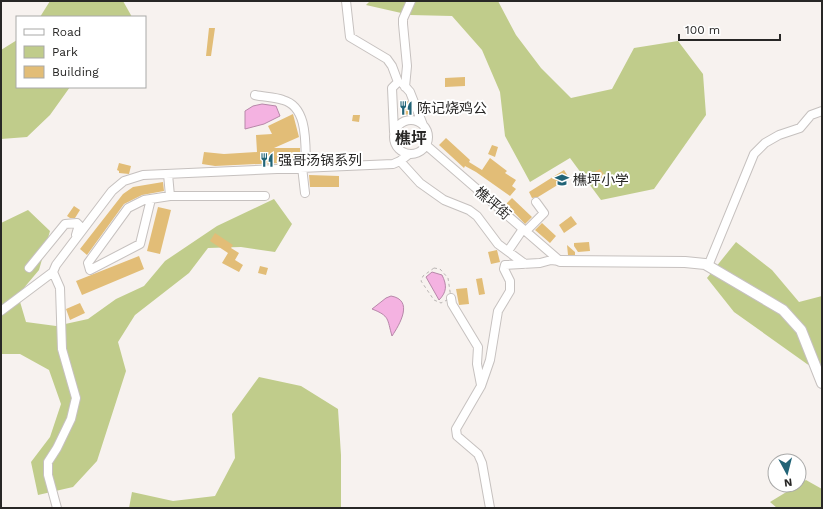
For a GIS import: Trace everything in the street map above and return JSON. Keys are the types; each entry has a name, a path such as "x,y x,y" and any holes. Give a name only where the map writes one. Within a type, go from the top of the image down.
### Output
{"main road":[{"path":"560,260 685,262 708,266 783,310 801,330 822,383"}],"street":[{"path":"1,311 52,272 112,191 124,181 143,175 393,164 409,154 420,151 426,145 428,137 410,92 398,82 392,66 387,59 350,37 346,1"},
{"path":"405,87 407,66 402,24 411,1"},
{"path":"398,82 392,88 394,133 396,145 401,151 409,154"},
{"path":"255,96 284,100 292,104 301,116 304,125 305,193"},
{"path":"708,266 754,154 765,143 778,135 800,128 811,115 822,111"},
{"path":"394,133 398,126 405,121 413,120 424,126"},
{"name":"樵坪街","path":"426,145 560,260"},
{"path":"400,160 426,188 444,200 469,210 477,216 498,244 525,264"},
{"path":"168,174 170,196"},
{"path":"151,199 140,244 90,270 88,263 128,208 144,200 170,196 264,196"},
{"path":"508,251 525,230 544,213 536,202"},
{"path":"29,268 65,224 78,222 79,225 73,242"},
{"path":"490,508 482,463 478,454 457,436 456,429 481,386 490,360 498,311 510,291 510,281 504,269 505,264 525,264 560,260"},
{"path":"52,272 60,288 62,349 76,398 71,419 57,448 48,462 48,475 57,508"},
{"path":"451,298 452,304 478,347 477,364 481,386"}],"path":[{"path":"431,269 440,269 448,278 451,298 441,303 434,300 421,281 423,276 431,269"}],"green space":[{"path":"50,1 123,1 131,16 41,16"},
{"path":"370,1 498,1 516,35 541,68 571,98 612,89 634,48 678,41 703,74 706,115 654,189 601,200 570,158 530,182 505,136 500,92 482,50 452,16 410,15 366,5"},
{"path":"16,41 16,88 69,88 50,115 27,137 1,139 1,50"},
{"path":"274,199 292,224 275,252 241,247 208,248 189,273 135,315 118,342 126,371 97,461 73,487 38,495 31,462 50,437 61,404 49,370 20,354 1,354 1,223 28,210 50,231 39,270 18,295 26,322 56,326 88,319 116,299 144,286 165,261 217,226"},
{"path":"736,242 772,270 799,302 822,296 822,373 734,312 707,278"},
{"path":"259,377 301,386 338,409 341,455 341,508 129,508 132,492 173,501 215,496 235,458 232,414"},
{"path":"807,481 822,489 822,508 777,508 770,502 785,493 807,493"}],"shaded area":[{"path":"262,104 276,106 280,116 264,124 245,129 245,111 253,106"},
{"path":"432,272 442,275 445,282 445,291 439,300 426,277"},
{"path":"391,296 398,298 404,307 401,319 392,336 385,316 372,309"}],"building":[{"path":"209,28 215,28 211,56 206,56"},
{"path":"465,77 465,86 445,87 445,78"},
{"name":"陈记烧鸡公","path":"408,101 412,114 402,115 400,102"},
{"path":"293,114 299,137 274,148 300,148 300,162 215,166 202,164 204,152 224,154 257,152 256,135 272,134 268,126"},
{"path":"353,115 360,115 359,122 352,121"},
{"path":"446,138 470,160 469,162 482,170 490,158 507,171 505,173 516,180 512,186 516,189 510,196 476,172 465,166 464,168 439,145"},
{"path":"492,145 498,147 495,157 488,154"},
{"path":"119,163 131,166 129,174 119,173 117,170"},
{"path":"600,169 607,178 601,182 594,172"},
{"path":"564,170 569,178 538,197 532,198 529,192"},
{"path":"309,175 339,176 339,187 310,187"},
{"path":"163,182 164,191 142,195 124,204 87,255 80,249 123,194 133,187"},
{"path":"512,198 532,217 525,224 506,204"},
{"path":"74,206 80,210 75,218 70,218 67,216"},
{"path":"158,207 171,210 160,254 147,251"},
{"path":"571,216 577,224 564,233 559,225"},
{"path":"542,223 556,236 550,243 535,230"},
{"path":"215,233 233,245 231,248 239,253 235,260 243,265 239,272 222,263 228,253 210,241"},
{"path":"589,242 590,251 578,252 574,246 574,243"},
{"path":"567,245 575,252 575,255 568,255"},
{"path":"497,250 500,262 491,264 488,252"},
{"path":"139,256 144,269 82,295 76,281"},
{"path":"260,266 268,268 266,275 258,273"},
{"path":"482,278 485,294 479,295 476,279"},
{"path":"467,288 469,304 459,305 456,289"},
{"path":"80,303 85,313 70,320 66,309"}],"place":[{"name":"陈记烧鸡公","path":"406,108"},
{"name":"强哥汤锅系列","path":"267,160"},
{"name":"樵坪小学","path":"562,180"}],"district":[{"name":"樵坪","path":"411,138"}]}
